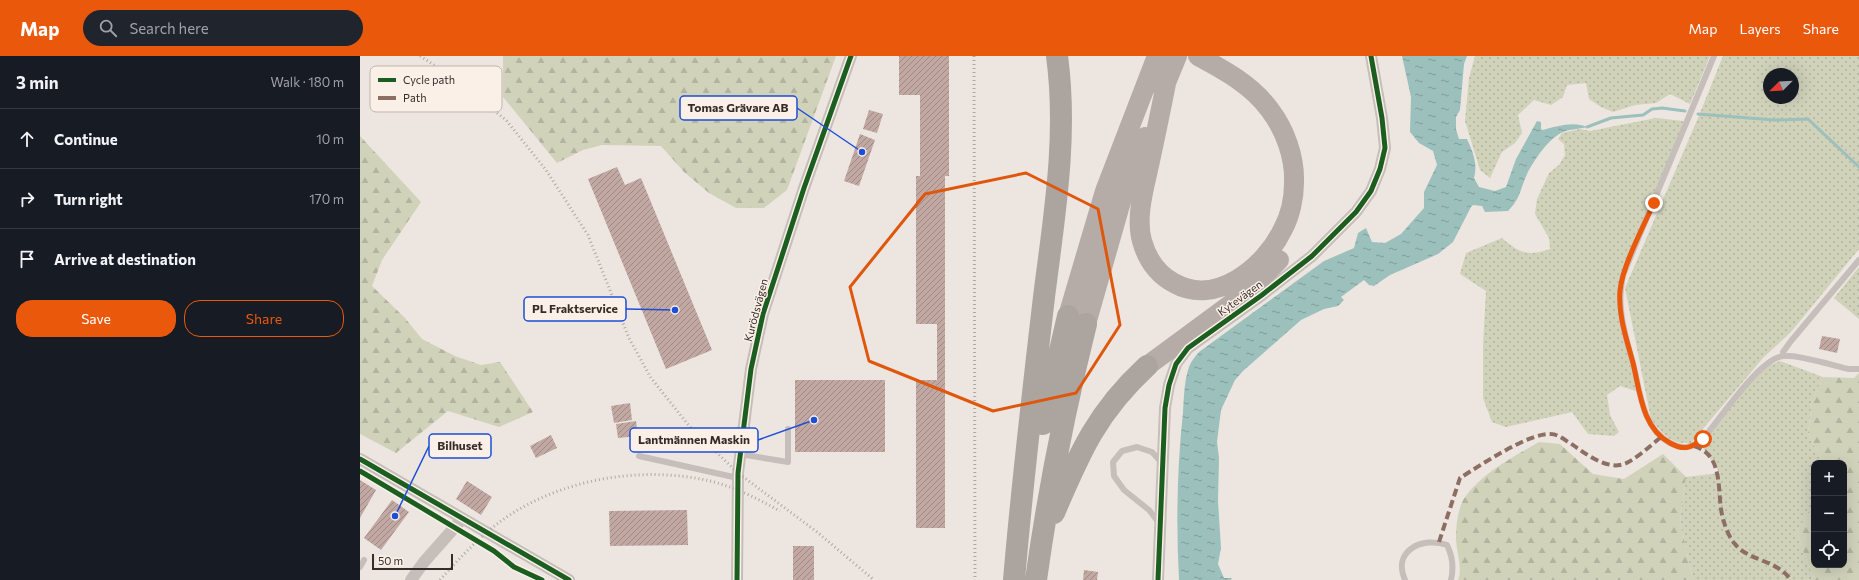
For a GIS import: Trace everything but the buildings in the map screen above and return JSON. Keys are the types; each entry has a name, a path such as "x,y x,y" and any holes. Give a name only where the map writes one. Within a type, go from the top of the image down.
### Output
{"highway":[{"path":"1014,580 1023,483 1060,158 1061,82 1057,56"},
{"path":"1014,580 1048,398 1077,320"},
{"path":"1036,580 1049,489 1065,409 1077,320"},
{"path":"1041,543 1073,468 1096,424 1118,394 1147,366"}],"main road":[{"path":"1077,320 1105,191 1157,56"},
{"path":"1077,320 1167,78 1177,56"},
{"path":"1167,78 1142,198 1140,221 1141,240 1147,255 1156,269 1167,279 1181,287 1195,290 1208,290 1222,287 1245,274 1256,265 1276,242 1284,229 1289,213 1294,183 1293,165 1290,148 1278,121 1269,109 1244,84 1208,57"},
{"path":"1147,366 1246,293 1270,271 1295,234 1304,206 1306,176 1305,160 1296,130 1289,116 1268,89 1245,70 1208,57"}],"street":[{"name":"Kurödsvägen","path":"737,580 738,478 751,369 763,314 804,188 851,56"},
{"name":"Kytevägen","path":"1158,580 1165,408 1169,385 1176,364 1188,348 1262,295 1312,256 1356,212 1371,191 1380,169 1385,148 1382,118 1371,56"},
{"path":"360,459 568,580"},
{"path":"411,580 424,562 462,519"}],"lane":[{"path":"1714,56 1623,275 1620,292 1623,323 1648,422 1660,438 1673,445 1682,449 1694,446 1703,439 1755,374 1773,359 1783,356 1849,369 1859,369"},
{"path":"1783,356 1783,352 1791,341 1859,260"},
{"path":"740,454 788,462 788,429"},
{"path":"1161,525 1149,510 1124,490 1114,476 1113,462 1122,451 1138,447 1152,452 1163,463"},
{"path":"639,456 738,478"},
{"path":"1405,580 1402,574 1404,557 1413,546 1426,542 1439,542 1447,545 1451,553 1454,568 1451,580"},
{"path":"360,567 364,560"}],"highlighted area":[{"path":"1026,173 1098,209 1120,325 1076,393 993,411 869,361 850,287 925,194"}],"green space":[{"path":"503,56 836,56 787,190 764,208 736,208 709,193 684,172 661,146 602,145 583,150 557,163 503,97"},
{"path":"1475,56 1710,56 1690,104 1670,94 1656,103 1635,105 1613,112 1601,107 1589,99 1586,83 1567,85 1563,97 1551,105 1534,100 1518,115 1522,133 1515,143 1502,152 1490,178 1480,170 1465,121 1469,78"},
{"path":"1723,56 1859,56 1859,249 1791,332 1763,358 1691,443 1678,442 1663,434 1651,419 1625,288"},
{"path":"1656,118 1683,121 1682,131 1618,285 1619,309 1636,391 1620,386 1607,395 1610,415 1619,432 1614,436 1588,434 1572,412 1506,427 1492,422 1483,398 1483,345 1486,291 1460,274 1466,253 1502,238 1524,252 1536,253 1550,249 1549,238 1535,214 1537,199 1549,173 1559,165 1565,155 1564,144 1558,139 1562,133 1580,129 1590,131"},
{"path":"360,136 421,202 382,260 372,286 405,318 422,339 455,356 481,365 500,362 533,412 499,427 448,411 396,453 360,434"},
{"path":"1859,267 1859,319 1834,298"},
{"path":"1780,361 1823,377 1812,401 1808,433 1822,460 1811,460 1811,512 1809,512 1797,532 1815,580 1693,580 1680,521 1686,477 1720,473 1701,445 1750,383 1768,366"},
{"path":"1859,373 1859,580 1815,580 1797,532 1809,511 1811,511 1811,568 1847,568 1847,460 1822,460 1808,433 1812,401 1823,377 1854,378"},
{"path":"1539,442 1560,444 1593,474 1624,479 1663,454 1686,477 1680,521 1693,580 1458,580 1460,570 1456,543 1456,528 1459,511 1465,497 1480,480 1489,473 1509,459"}],"water":[{"path":"1402,56 1467,56 1464,64 1460,110 1456,117 1456,129 1459,139 1467,139 1471,149 1475,163 1474,178 1479,187 1495,191 1506,187 1516,159 1537,121 1541,122 1541,129 1543,130 1571,124 1587,127 1563,132 1547,144 1530,168 1518,198 1508,211 1485,212 1482,206 1473,205 1453,242 1438,254 1390,275 1374,286 1369,285 1364,280 1341,297 1344,300 1338,306 1324,309 1301,320 1243,371 1235,380 1221,410 1217,442 1219,458 1218,501 1221,548 1218,564 1224,578 1232,578 1231,580 1179,580 1177,517 1179,454 1185,384 1187,372 1192,361 1199,352 1324,261 1354,248 1358,233 1366,228 1372,242 1385,243 1401,234 1424,208 1424,192 1437,165 1433,151 1419,143 1410,132 1411,97"}],"waterway":[{"path":"1587,127 1611,118 1643,115 1652,109 1662,108 1685,111"},
{"path":"1698,114 1774,120 1808,119 1859,167"}],"railway":[{"path":"420,56 436,66"},
{"path":"974,56 975,580"},
{"path":"496,112 506,120 546,170 588,235 629,338 651,378 690,427 738,473 817,532 874,580"},
{"path":"440,580 484,534 501,521 548,495 601,479 656,475 684,476 710,481 737,490 780,511"}],"marked path":[{"path":"1439,542 1460,478 1518,444 1531,438 1554,434 1601,462 1620,465 1625,464 1641,454 1660,438"},
{"path":"1694,446 1704,451 1716,468 1721,512 1727,531 1733,542 1747,554 1778,568 1791,580"}],"cycle path":[{"path":"737,580 738,473 751,369 763,314 804,188 851,56"},
{"path":"1158,580 1165,408 1169,385 1176,364 1188,348 1262,295 1312,256 1356,212 1371,191 1380,169 1385,148 1382,118 1371,56"},
{"path":"360,459 569,580"},
{"path":"360,471 494,551 514,567 542,580"}],"place":[{"name":"Tomas Grävare AB","path":"862,152"},
{"name":"PL Fraktservice","path":"675,310"},
{"name":"Lantmännen Maskin","path":"814,420"},
{"name":"Bilhuset","path":"395,516"}],"route":[{"path":"1654,203 1623,275 1620,292 1620,308 1623,323 1648,422 1660,438 1682,449 1694,446 1703,439"}]}
